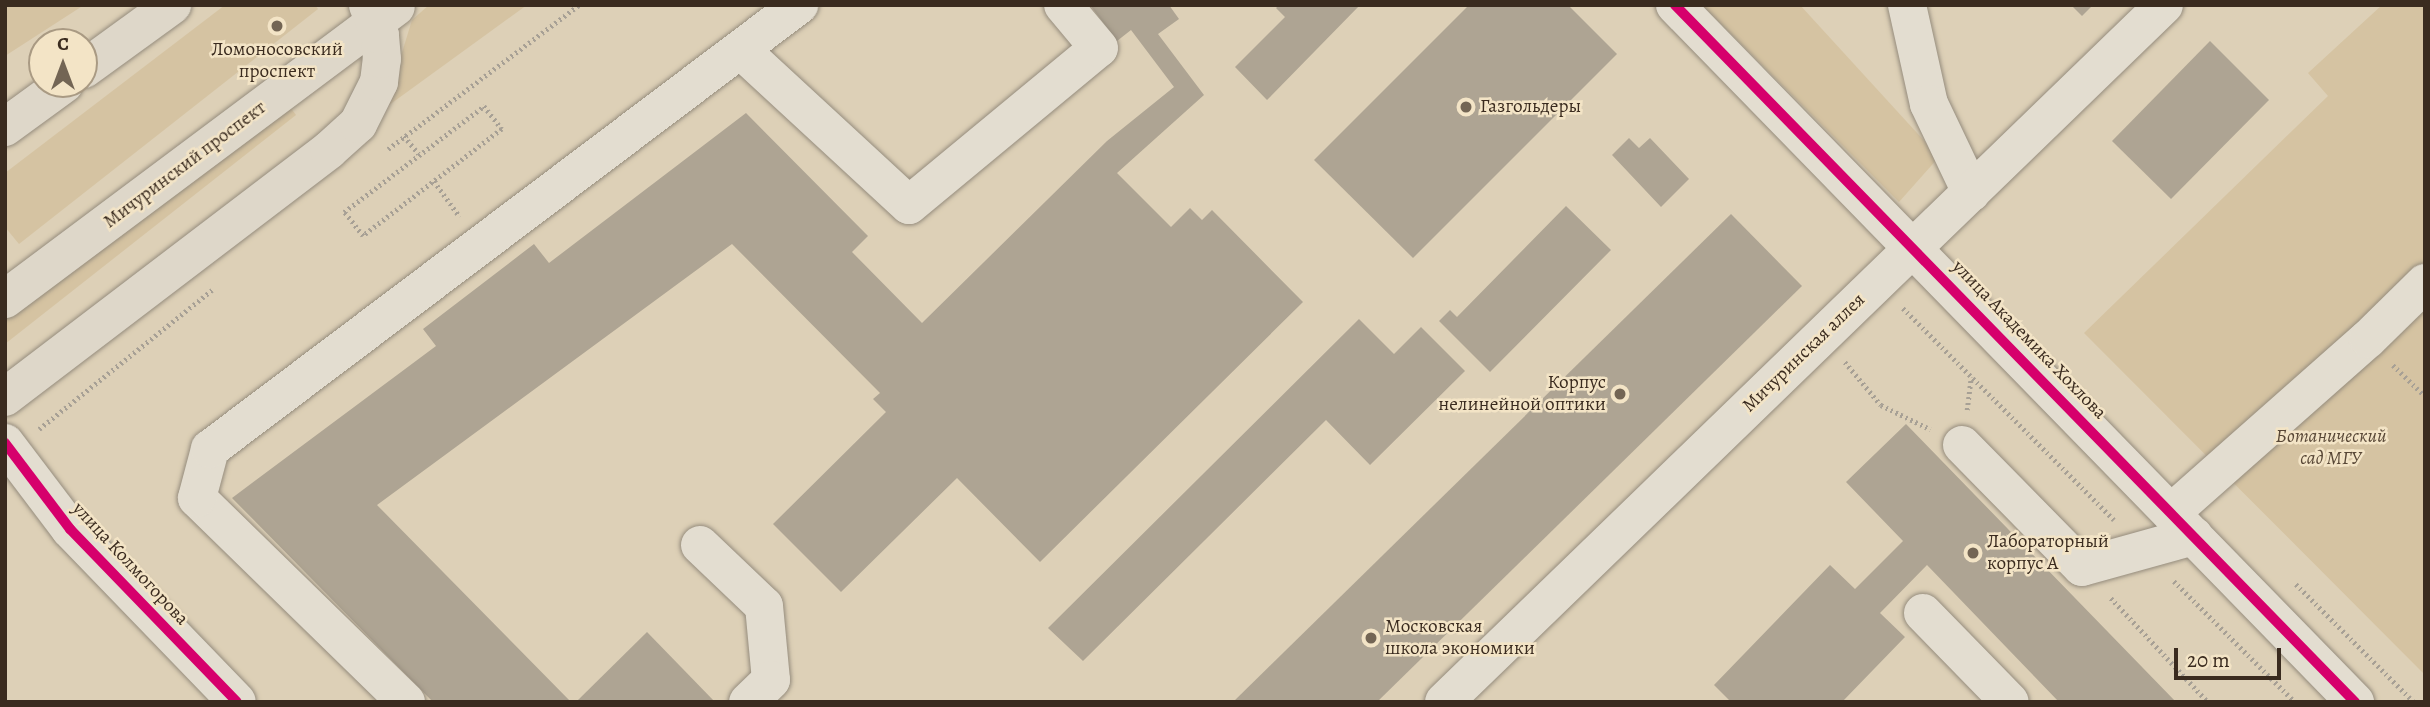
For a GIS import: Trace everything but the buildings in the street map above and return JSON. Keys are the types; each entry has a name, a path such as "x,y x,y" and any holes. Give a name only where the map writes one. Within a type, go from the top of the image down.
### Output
{"main road":[{"path":"98,59 172,5"},
{"path":"5,397 329,150 358,124 379,82 382,59 380,11"},
{"name":"Мичуринский проспект","path":"5,299 380,11"},
{"path":"5,127 45,98"}],"street":[{"path":"406,702 197,498 210,449 742,51 799,5"},
{"path":"742,51 909,205 1099,48 1063,5"},
{"name":"улица Академика Хохлова","path":"1675,5 2355,702"},
{"path":"1907,5 1929,104 1971,192"},
{"name":"Мичуринская аллея","path":"1444,702 2164,5"},
{"path":"1962,445 2082,567 2141,548 2183,524 2425,283"},
{"name":"улица Колмогорова","path":"5,443 70,529 237,702"},
{"path":"700,545 764,606 771,680 748,702"},
{"path":"1923,613 2010,702"}],"path":[{"path":"484,106 502,129 363,236 344,212 419,154 484,106"},
{"path":"404,136 419,154"},
{"path":"1878,282 2295,702"},
{"path":"1823,335 1881,405 1962,445 1971,376"},
{"path":"2082,567 2208,702"}],"green space":[{"path":"5,5 84,5 48,28 28,28 28,41 5,56"},
{"path":"225,5 315,5 318,9 19,244 5,227 5,173"},
{"path":"429,5 527,5 385,108 412,20"},
{"path":"1702,5 1800,5 1939,157 1899,202"},
{"name":"Ботанический сад МГУ","path":"2382,5 2425,5 2425,675 2084,333 2328,96 2308,73"},
{"path":"287,103 296,115 5,344 5,318"}],"cycle path":[{"path":"1675,5 2355,702"},
{"path":"5,443 70,529 237,702"}],"place":[{"name":"Ломоносовский проспект","path":"277,26"},
{"name":"Газгольдеры","path":"1466,107"},
{"name":"Корпус нелинейной оптики","path":"1620,394"},
{"name":"Лабораторный корпус А","path":"1973,553"},
{"name":"Московская школа экономики","path":"1371,638"}]}
